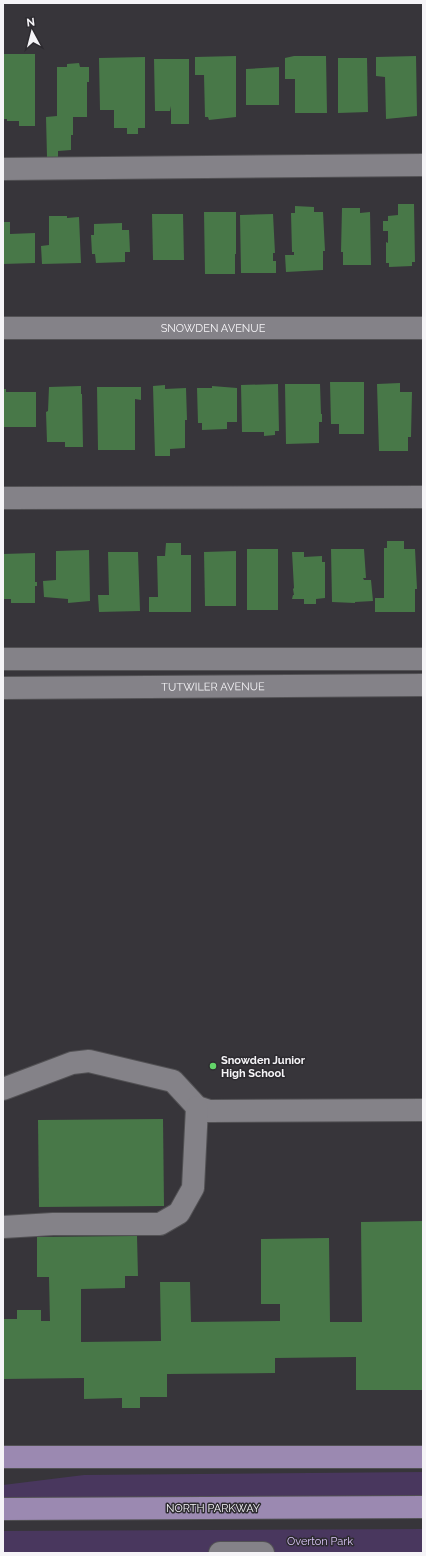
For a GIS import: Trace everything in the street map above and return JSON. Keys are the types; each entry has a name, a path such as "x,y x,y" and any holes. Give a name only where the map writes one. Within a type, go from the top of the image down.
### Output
{"main road":[{"path":"3,1457 423,1457"},
{"name":"NORTH PARKWAY","path":"3,1509 423,1507"}],"street":[{"path":"3,169 423,165"},
{"name":"SNOWDEN AVENUE","path":"3,328 423,328"},
{"path":"3,498 423,497"},
{"path":"3,659 423,659"},
{"path":"271,660 272,686"},
{"name":"TUTWILER AVENUE","path":"3,688 423,685"},
{"path":"3,1090 72,1063 89,1061 173,1081 197,1108 210,1111 423,1110"},
{"path":"3,1227 53,1224 160,1224 179,1213 192,1188 197,1108"},
{"path":"220,1553 263,1553"}],"green space":[{"path":"423,1472 423,1497 3,1500 3,1485 84,1475"},
{"name":"Overton Park","path":"423,1529 423,1553 3,1553 3,1531"}],"building":[{"path":"3,54 35,54 35,126 19,126 19,121 7,121 7,119 4,119"},
{"path":"236,56 236,117 209,120 208,117 205,117 204,75 195,75 195,57"},
{"path":"294,56 326,56 327,113 295,113 295,79 285,79 285,58"},
{"path":"416,56 417,116 386,119 385,77 376,76 376,57"},
{"path":"145,57 145,128 138,128 138,134 127,134 127,128 114,128 114,110 100,110 99,58"},
{"path":"338,58 367,58 368,112 338,113"},
{"path":"154,59 189,59 189,124 171,124 171,106 170,111 155,111"},
{"path":"79,63 80,67 89,67 89,82 87,82 87,117 73,117 71,150 58,151 58,157 47,157 46,117 57,116 57,67 67,67 67,64"},
{"path":"279,67 279,105 246,105 246,69"},
{"path":"398,204 414,204 415,262 412,262 412,266 389,267 389,263 386,263 386,242 388,243 388,231 383,231 383,221 388,221 388,216 398,215"},
{"path":"295,206 314,207 314,212 323,212 325,251 323,251 323,270 286,272 285,255 294,255 294,252 292,252 291,213 295,213"},
{"path":"342,208 360,208 360,213 370,212 371,265 343,265 343,252 341,252"},
{"path":"204,212 236,212 235,274 205,274"},
{"path":"152,214 183,214 184,260 153,260"},
{"path":"273,214 275,253 273,253 273,261 276,261 276,273 241,273 240,215"},
{"path":"49,216 67,216 67,218 79,217 81,263 42,264 41,246 49,245"},
{"path":"3,222 10,222 10,234 35,233 35,263 3,264"},
{"path":"122,223 122,230 129,230 130,252 125,252 125,262 96,263 95,254 92,254 91,235 94,235 94,224"},
{"path":"330,382 364,382 364,434 339,434 339,424 331,424"},
{"path":"400,383 400,392 412,392 411,437 408,437 408,451 379,451 377,384"},
{"path":"278,384 279,431 275,431 275,435 264,436 264,432 242,432 241,385"},
{"path":"285,384 320,384 322,422 319,422 319,443 286,444"},
{"path":"165,385 165,389 186,388 187,420 185,420 185,448 170,449 170,456 155,456 153,386"},
{"path":"81,386 83,447 65,447 65,442 47,442 46,412 48,411 49,387"},
{"path":"212,386 237,388 237,422 227,422 227,429 202,430 202,423 198,423 197,388 212,388"},
{"path":"97,387 141,387 141,400 135,399 135,450 98,450"},
{"path":"3,389 6,389 6,392 36,392 36,427 3,427"},
{"path":"387,541 404,541 404,549 415,549 417,589 415,589 415,612 375,612 375,598 384,598 384,548 387,548"},
{"path":"166,543 181,543 181,555 191,555 191,612 149,612 149,597 158,597 157,556 165,556"},
{"path":"247,549 278,549 278,610 247,610"},
{"path":"331,549 364,549 366,578 363,578 364,580 371,580 373,601 355,603 332,602"},
{"path":"89,550 90,601 68,603 68,599 44,597 43,581 56,580 56,551"},
{"path":"236,551 236,606 205,606 204,552"},
{"path":"108,552 138,552 140,611 99,612 98,595 109,595"},
{"path":"292,552 304,552 304,557 322,556 322,562 325,562 325,598 316,599 316,604 304,604 304,599 292,599 294,595 294,588"},
{"path":"35,553 35,582 37,582 37,586 35,586 35,603 11,603 11,599 3,599 3,554"},
{"path":"163,1119 164,1206 39,1207 38,1120"},
{"path":"423,1221 423,1390 356,1390 356,1357 275,1358 275,1373 167,1374 167,1397 140,1397 140,1408 122,1408 122,1398 84,1399 84,1378 3,1379 3,1319 17,1319 17,1310 41,1310 41,1321 50,1321 49,1277 37,1277 37,1237 137,1236 138,1276 125,1276 125,1288 81,1289 81,1342 161,1341 160,1282 190,1282 191,1322 280,1321 280,1304 261,1304 261,1239 329,1238 330,1322 362,1322 361,1222"}],"place":[{"name":"Snowden Junior High School","path":"213,1066"}]}
